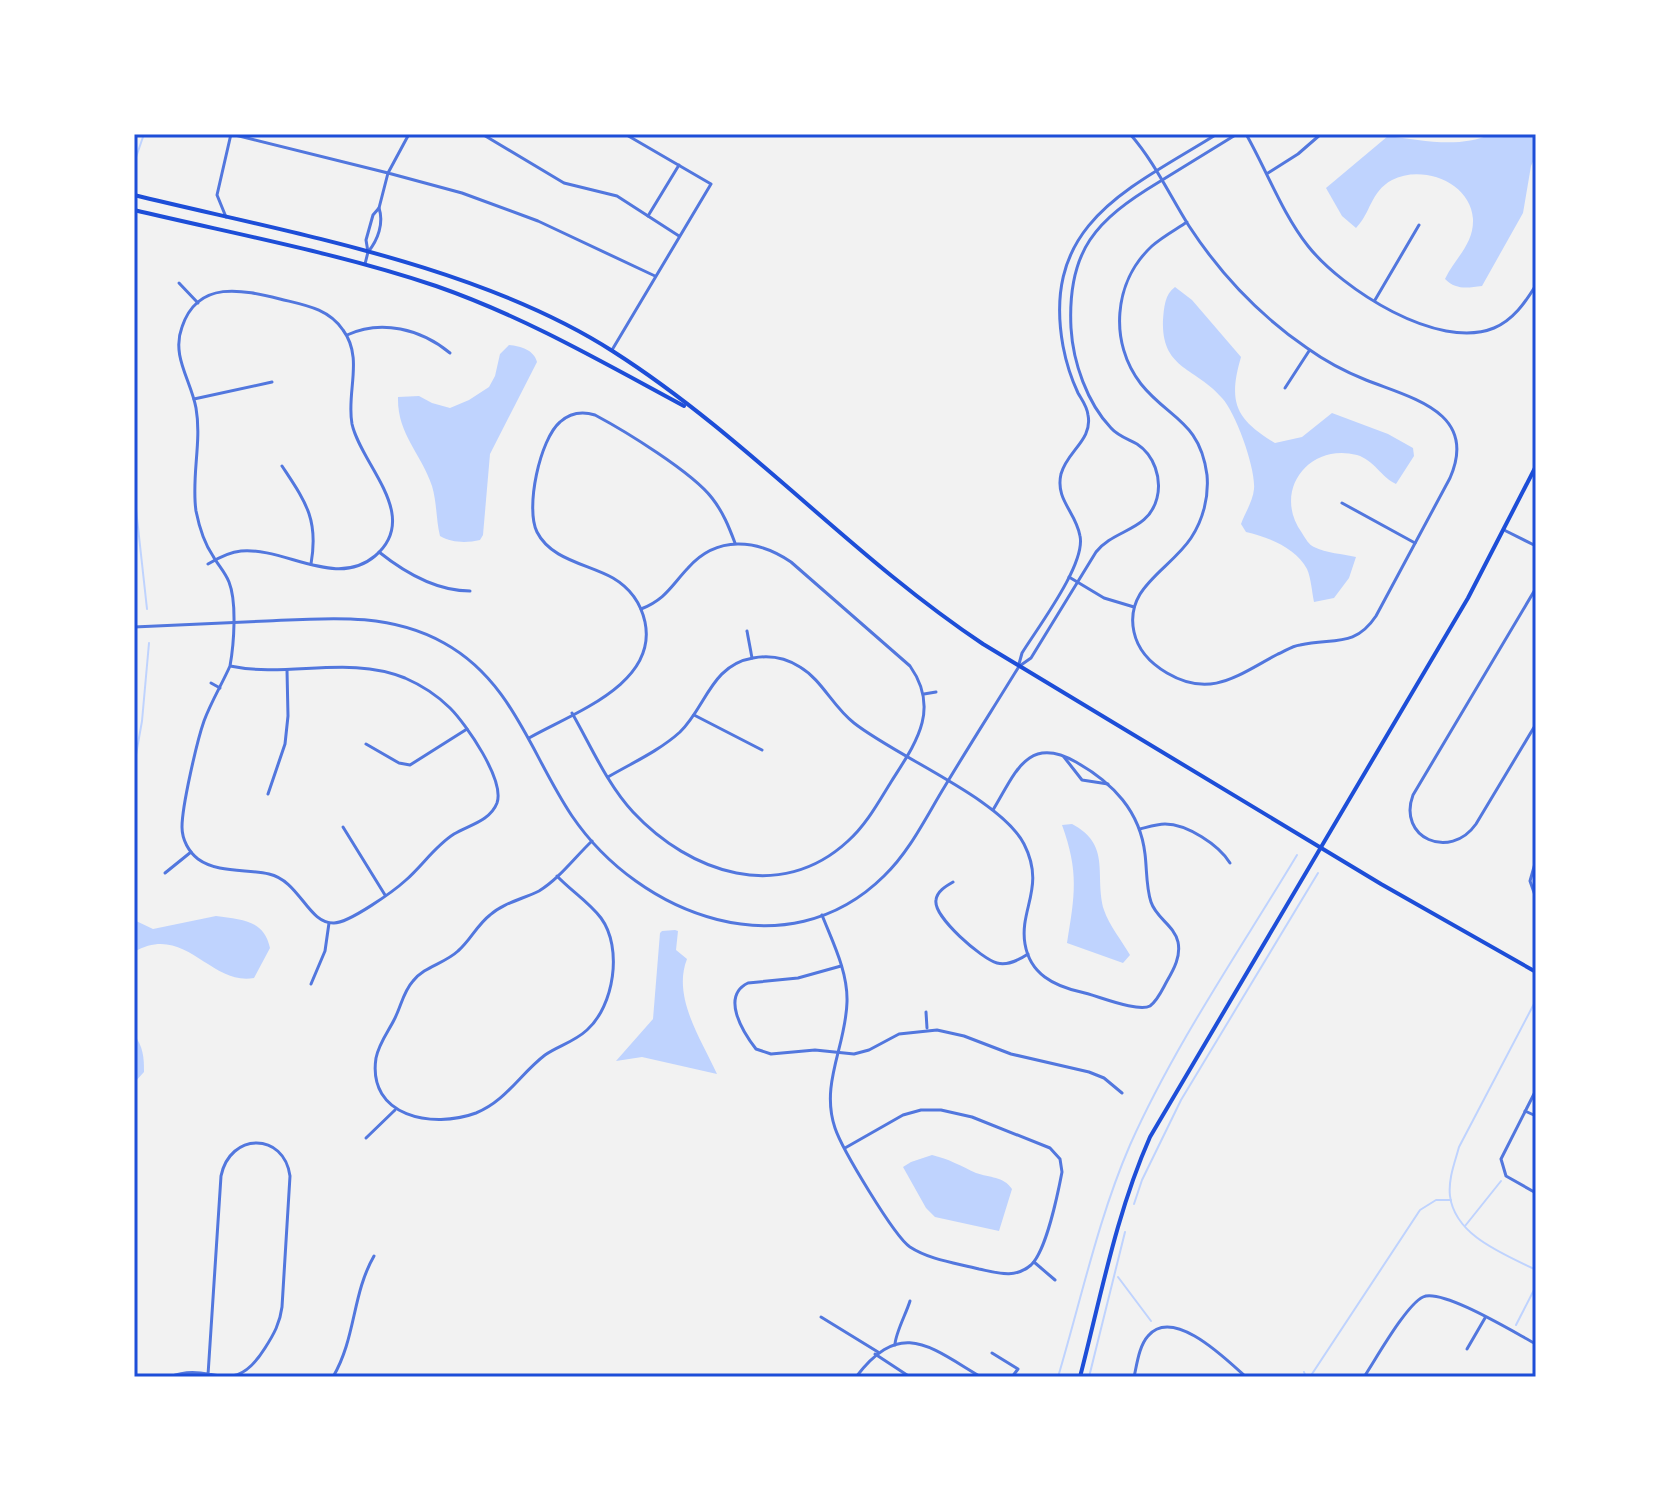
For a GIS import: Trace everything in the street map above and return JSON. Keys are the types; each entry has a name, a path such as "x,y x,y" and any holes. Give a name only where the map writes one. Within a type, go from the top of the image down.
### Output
{"main road":[{"path":"134,195 368,252 441,274 566,324 612,350 655,380 769,470 936,612 1018,668 1536,972"},
{"path":"134,210 365,265 437,286 510,315 597,357 693,410"},
{"path":"1080,1377 1117,1225 1134,1172 1150,1137 1468,598 1536,466"}],"street":[{"path":"226,217 217,195 231,134 465,194 538,221 655,276"},
{"path":"365,265 368,252 366,240 373,215 379,208 388,173 409,134"},
{"path":"482,134 554,178 617,196 679,236"},
{"path":"612,350 711,184 625,134"},
{"path":"1130,134 1222,272 1257,310 1310,350 1357,376 1431,405 1449,425 1456,446 1455,466 1376,616 1361,633 1341,642 1294,646 1231,679 1196,686 1181,681 1147,659 1135,638 1132,623 1134,607 1146,585 1193,536 1206,498 1206,472 1197,443 1182,421 1151,395 1137,378 1125,354 1119,325 1122,295 1135,266 1152,246 1187,222"},
{"path":"134,627 363,619 400,625 429,635 448,645 489,677 509,704 571,814 592,841 647,887 671,903 703,917 738,925 788,924 822,915 861,895 892,868 908,847 1018,668 1022,653 1078,561 1081,545 1078,527 1062,498 1061,475 1066,462 1083,440 1089,421 1063,345 1063,280 1076,243 1096,215 1115,197 1217,134"},
{"path":"1018,668 1031,658 1103,544 1146,518 1156,503 1159,486 1149,456 1111,428 1081,375 1071,335 1070,305 1073,278 1085,248 1102,222 1121,205 1237,134"},
{"path":"1246,134 1291,222 1309,247 1329,269 1375,300 1420,323 1449,331 1474,333 1508,320 1536,285"},
{"path":"1268,173 1298,154 1321,134"},
{"path":"648,216 679,165"},
{"path":"368,252 376,242 382,217 379,208"},
{"path":"1375,300 1419,225"},
{"path":"179,283 198,303"},
{"path":"208,564 215,560 236,552 251,551 329,568 349,568 366,562 379,552 390,533 391,508 386,492 352,424 354,362 347,335 323,311 245,290 221,291 198,303 183,323 178,343 181,363 194,399 198,431 195,505 200,529 215,560 231,591 232,622 230,666 204,721 183,834 191,852 201,861 280,878 295,889 313,914 329,923 350,918 407,880 445,841 486,818 495,807 499,794 497,782 467,729 439,698 419,685 398,675 363,668 251,670 230,666"},
{"path":"347,335 371,327 392,327 429,339 450,353"},
{"path":"1285,388 1310,350"},
{"path":"194,399 272,382"},
{"path":"529,738 620,686 641,660 646,640 641,609 618,581 551,550 536,530 532,513 536,477 551,434 564,419 578,413 595,415 691,477 720,509 735,543"},
{"path":"282,466 302,496 311,518 314,541 311,564"},
{"path":"1342,503 1415,543"},
{"path":"1504,530 1536,546"},
{"path":"572,713 620,797 639,818 690,856 719,870 765,876 814,864 847,843 870,816 922,727 923,694 915,673 905,661 791,562 766,548 735,543 716,548 700,556 665,596 641,609"},
{"path":"379,552 410,573 448,589 470,591"},
{"path":"1069,577 1104,598 1134,607"},
{"path":"1536,588 1416,790 1410,809 1418,831 1439,843 1450,843 1466,836 1536,724"},
{"path":"747,631 752,658"},
{"path":"608,777 665,744 694,715 718,676 731,667 752,658 783,659 801,668 851,720 993,810 1016,831 1031,863 1033,892 1024,935 1028,954 1039,972 1056,985 1135,1008 1144,1008 1156,1000 1173,972 1178,956 1178,940 1151,901 1140,829 1127,804 1095,774 1062,755 1045,752 1024,761 993,810"},
{"path":"268,794 285,744 287,670"},
{"path":"211,683 220,688"},
{"path":"923,694 936,692"},
{"path":"694,715 762,750"},
{"path":"366,744 399,763 410,765 467,729"},
{"path":"1062,755 1082,780 1111,786"},
{"path":"1140,829 1164,824 1179,826 1218,850 1230,863"},
{"path":"343,827 385,895"},
{"path":"557,876 600,916 609,936 611,980 600,1014 585,1032 545,1055 514,1088 480,1112 430,1121 413,1118 396,1109 379,1085 376,1061 381,1043 409,986 426,969 460,950 489,915 541,889 592,841"},
{"path":"165,873 191,852"},
{"path":"1536,860 1530,881 1536,898"},
{"path":"953,882 939,893 936,903 939,913 957,933 997,963 1011,962 1028,954"},
{"path":"822,915 846,980 847,1003 829,1101 836,1131 845,1148 894,1230 912,1248 930,1257 1005,1274 1019,1272 1034,1262 1041,1249 1062,1172 1060,1159 1050,1148 972,1117 934,1109 903,1115 845,1148"},
{"path":"311,984 325,951 329,923"},
{"path":"1178,940 1184,938"},
{"path":"841,966 798,978 748,983 739,988 734,999 735,1010 753,1046 767,1054 815,1050 860,1054 899,1034 927,1029 949,1032 1011,1054 1089,1072 1104,1078 1122,1093"},
{"path":"734,983 739,988"},
{"path":"926,1012 927,1029"},
{"path":"765,1061 767,1054"},
{"path":"1536,1090 1504,1150 1501,1163 1509,1178 1536,1193"},
{"path":"366,1138 396,1109"},
{"path":"1525,1111 1536,1116"},
{"path":"170,1377 179,1374 208,1376 239,1375 249,1371 279,1322 290,1171 280,1153 262,1143 238,1148 226,1159 223,1167 208,1376"},
{"path":"333,1377 348,1347 365,1272 374,1256"},
{"path":"1034,1262 1055,1280"},
{"path":"1371,1377 1365,1375 1408,1311 1420,1298 1431,1294 1442,1295 1536,1344"},
{"path":"895,1345 895,1336 904,1323 910,1301"},
{"path":"821,1317 910,1377"},
{"path":"1467,1349 1485,1318"},
{"path":"1134,1377 1148,1335 1172,1325 1185,1330 1246,1377"},
{"path":"856,1377 876,1353 895,1345 916,1343 981,1377"},
{"path":"992,1353 1018,1369 1012,1377"}],"water":[{"path":"1491,134 1536,134 1536,155 1531,166 1523,213 1482,286 1458,287 1445,279 1467,243 1473,219 1464,195 1454,186 1417,174 1392,180 1379,190 1356,228 1342,216 1326,188 1388,136 1453,142 1479,139"},
{"path":"1175,287 1192,300 1241,357 1235,386 1238,408 1251,426 1275,443 1302,437 1332,413 1388,434 1413,448 1414,456 1396,484 1363,457 1339,453 1310,463 1293,487 1291,502 1294,517 1312,546 1356,557 1349,578 1334,598 1314,602 1308,573 1296,555 1281,544 1246,532 1241,524 1254,489 1248,455 1239,428 1222,398 1182,366 1168,349 1164,336 1164,310 1167,297"},
{"path":"509,345 526,349 537,362 490,454 483,535 475,541 449,540 440,536 432,486 405,433 398,397 419,396 450,408 469,400 489,387 500,354"},
{"path":"1072,824 1084,832 1097,851 1104,910 1130,955 1123,963 1067,943 1074,884 1071,857 1062,825"},
{"path":"216,916 250,923 263,931 270,948 254,978 238,978 224,973 183,949 168,945 152,945 134,952 134,920 153,929"},
{"path":"678,931 676,950 687,959 683,988 690,1018 717,1074 642,1057 616,1061 653,1019 660,933"},
{"path":"134,1034 142,1052 144,1072 134,1083"},
{"path":"932,1155 1000,1180 1012,1189 999,1231 935,1217 926,1208 903,1167"}],"waterway":[{"path":"134,163 144,134"},
{"path":"134,491 147,609"},
{"path":"134,766 142,721 149,643"},
{"path":"1058,1377 1099,1231 1130,1145 1167,1070 1297,855"},
{"path":"1134,1204 1142,1180 1181,1100 1318,873"},
{"path":"1536,1000 1459,1147 1450,1190 1454,1210 1471,1233 1496,1250 1536,1270"},
{"path":"1465,1226 1501,1181"},
{"path":"1310,1377 1420,1210 1436,1200 1451,1200"},
{"path":"1089,1377 1125,1232"},
{"path":"1118,1277 1151,1321"},
{"path":"1516,1325 1536,1286"},
{"path":"1304,1372 1306,1377"}]}
